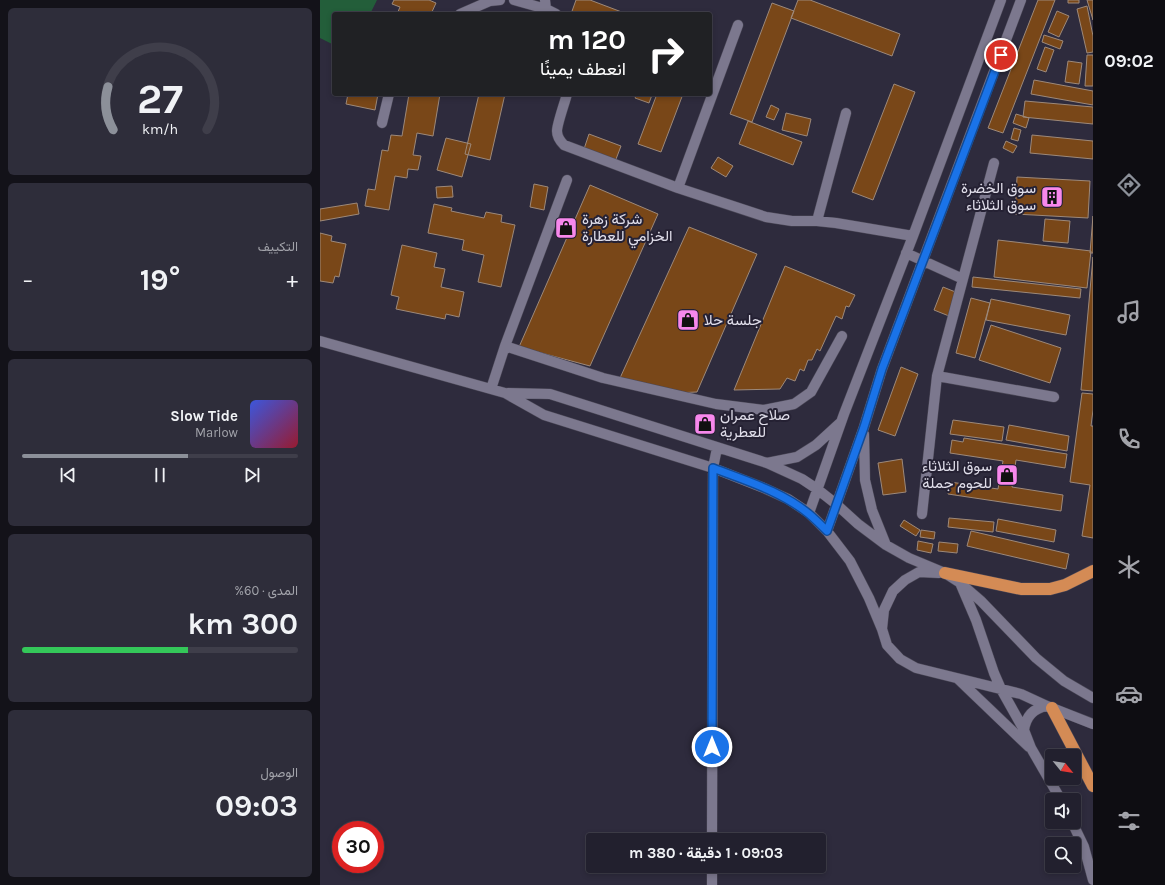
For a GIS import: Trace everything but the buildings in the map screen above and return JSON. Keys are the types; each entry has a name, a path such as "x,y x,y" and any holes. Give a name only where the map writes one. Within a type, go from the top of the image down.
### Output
{"highway":[{"path":"945,573 1021,589 1050,589 1065,585 1093,571"},
{"path":"1050,707 1093,786"}],"street":[{"path":"465,12 490,1 500,0"},
{"path":"514,0 546,4 554,12"},
{"path":"809,514 842,422 1001,0"},
{"path":"827,531 864,427 882,369 1021,0"},
{"path":"712,96 738,25"},
{"path":"382,123 389,96"},
{"path":"566,96 556,130 560,142 564,145 678,188 766,217 836,223 913,236"},
{"path":"678,188 712,96"},
{"path":"817,221 846,113"},
{"path":"922,514 937,376 994,163"},
{"path":"491,389 505,346 567,180"},
{"path":"906,253 963,279"},
{"path":"505,346 603,378 716,404 764,410 794,404 811,392 842,336"},
{"path":"320,341 505,393 544,415 713,468 788,499 809,514 827,531 850,561 882,629 887,645 900,659 916,668 1021,694 1093,724"},
{"path":"937,376 1054,397"},
{"path":"505,393 550,394 767,464 802,479 817,489 858,524 886,545 909,558 945,573 959,582 982,601 1036,658 1064,681 1093,698"},
{"path":"767,464 797,457 816,445 842,422"},
{"path":"864,427 865,480 872,510 886,545"},
{"path":"712,833 713,468 717,448"},
{"path":"882,629 884,610 893,591 905,580 919,572 945,573"},
{"path":"959,582 976,620 1001,689 1024,730 1031,748 1057,793"},
{"path":"957,678 1031,748"},
{"path":"1024,730 1025,722 1034,711 1040,707 1050,707"},
{"path":"1075,829 1084,847 1093,880"},
{"path":"712,873 712,885"}],"green space":[{"path":"320,0 377,0 371,12 332,12 332,44 320,38"}],"place":[{"name":"سوق الخضرة سوق الثلاثاء","path":"1052,197"},
{"name":"شركة زهرة الخزامي للعطارة","path":"566,228"},
{"name":"جلسة حلا","path":"688,320"},
{"name":"صلاح عمران للعطرية","path":"705,424"},
{"name":"سوق الثلاثاء للحوم جملة","path":"1007,475"}],"route":[{"path":"712,747 713,468 788,499 809,514 827,531 864,427 882,369 1001,55"}]}
